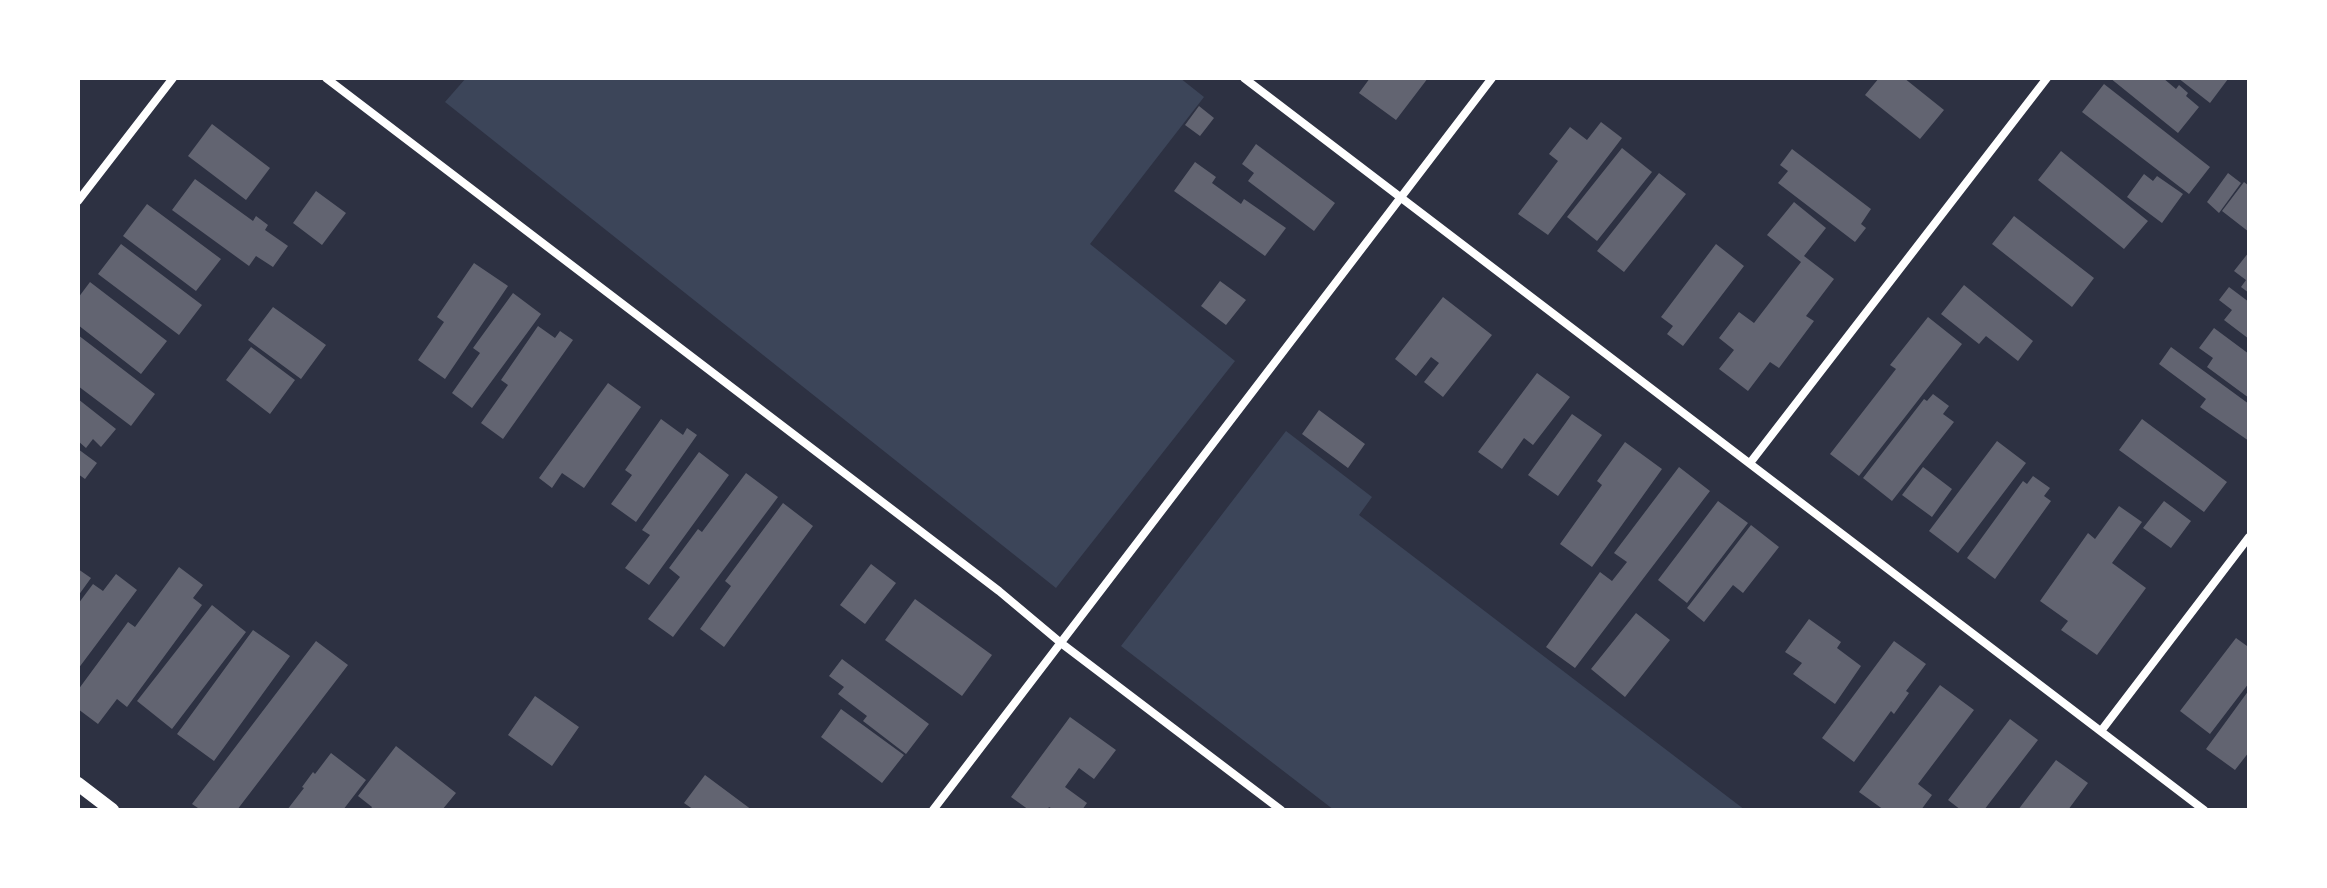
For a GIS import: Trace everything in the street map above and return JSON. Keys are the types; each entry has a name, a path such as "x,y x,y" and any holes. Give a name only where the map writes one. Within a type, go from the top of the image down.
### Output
{"street":[{"path":"78,201 173,78"},
{"path":"326,78 1281,810"},
{"path":"1244,78 2204,810"},
{"path":"933,810 1492,78"},
{"path":"1750,463 2047,78"},
{"path":"2101,731 2249,537"},
{"path":"78,784 112,810"}],"shaded area":[{"path":"466,78 1180,78 1204,97 1090,244 1235,361 1056,588 445,102"},
{"path":"1286,431 1372,497 1359,515 1745,810 1334,810 1121,646"}],"building":[{"path":"1370,78 1428,78 1396,120 1359,93"},
{"path":"1879,78 1904,78 1944,110 1920,139 1865,95"},
{"path":"2110,78 2163,78 2176,89 2179,85 2199,107 2178,133"},
{"path":"2178,78 2226,78 2228,79 2210,103"},
{"path":"2104,84 2210,167 2189,194 2082,112"},
{"path":"1199,106 1214,118 1200,136 1185,125"},
{"path":"1601,122 1622,138 1548,235 1518,214 1558,161 1549,154 1570,127 1587,140"},
{"path":"212,124 270,168 246,200 188,156"},
{"path":"1256,144 1335,203 1314,231 1248,181 1254,173 1242,164"},
{"path":"1622,148 1652,172 1597,241 1567,217"},
{"path":"1792,149 1871,209 1861,224 1866,228 1855,242 1778,183 1788,171 1780,165"},
{"path":"2061,151 2148,221 2124,249 2038,180"},
{"path":"1195,162 1216,177 1212,183 1241,204 1244,199 1286,228 1265,256 1174,191"},
{"path":"1659,173 1686,194 1624,272 1597,251"},
{"path":"2228,173 2241,183 2219,213 2207,202"},
{"path":"2144,174 2153,181 2157,176 2183,194 2162,223 2127,197"},
{"path":"195,179 253,221 256,216 268,225 265,230 288,246 273,267 256,256 249,266 172,210"},
{"path":"2244,182 2249,186 2249,232 2222,211"},
{"path":"316,191 346,213 322,245 293,223"},
{"path":"1794,202 1826,228 1804,256 1834,279 1806,316 1814,321 1779,368 1770,362 1748,391 1719,369 1734,350 1719,338 1739,312 1754,323 1801,262 1767,235"},
{"path":"147,204 221,259 196,291 123,236"},
{"path":"2014,216 2094,278 2072,307 1992,244"},
{"path":"121,244 202,305 179,335 98,274"},
{"path":"1716,244 1744,266 1683,346 1667,334 1673,326 1661,317"},
{"path":"2249,252 2249,293 2241,287 2246,280 2234,271"},
{"path":"474,263 508,286 445,379 418,360 444,322 437,317"},
{"path":"1220,281 1246,300 1226,325 1201,306"},
{"path":"90,282 167,341 141,374 78,325 78,298"},
{"path":"1964,285 2033,341 2018,361 1986,336 1979,344 1941,314"},
{"path":"2229,287 2249,302 2249,339 2224,320 2232,310 2219,300"},
{"path":"513,293 541,314 472,408 452,393 480,353 473,348"},
{"path":"1443,297 1492,335 1443,397 1424,382 1439,363 1431,357 1416,376 1395,359"},
{"path":"273,307 326,345 301,379 248,340"},
{"path":"1928,317 1962,344 1859,476 1830,454 1896,369 1890,365"},
{"path":"538,326 555,338 560,331 573,340 503,439 481,423 508,385 501,380"},
{"path":"2214,328 2249,354 2249,398 2207,367 2213,358 2199,348"},
{"path":"78,335 155,394 131,426 78,386"},
{"path":"251,347 295,380 270,414 226,380"},
{"path":"2171,347 2249,404 2249,441 2200,407 2206,399 2159,364"},
{"path":"1537,373 1570,397 1533,445 1524,438 1502,469 1478,452"},
{"path":"608,383 641,407 584,488 562,473 552,488 539,478"},
{"path":"1933,394 1949,406 1943,414 1954,422 1892,501 1863,478 1924,399 1927,401"},
{"path":"78,399 116,429 101,447 93,439 86,448 78,441"},
{"path":"1319,410 1365,444 1348,468 1302,434"},
{"path":"1572,414 1602,435 1558,496 1528,475"},
{"path":"661,419 683,435 687,428 697,435 636,522 611,504 632,475 625,470"},
{"path":"2142,419 2227,482 2204,512 2119,450"},
{"path":"1997,441 2026,463 1958,553 1929,531"},
{"path":"1625,442 1662,469 1592,567 1560,544 1602,485 1597,481"},
{"path":"78,449 97,463 85,479 78,474"},
{"path":"699,452 729,475 649,585 625,568 650,535 642,530"},
{"path":"1679,467 1710,491 1575,668 1546,647 1600,572 1612,581 1627,562 1614,553"},
{"path":"1923,467 1952,489 1932,517 1902,495"},
{"path":"746,473 778,497 673,637 648,619 680,577 669,568 698,529 702,532"},
{"path":"2033,476 2050,488 2044,496 2051,501 1995,579 1967,558 2023,481 2027,484"},
{"path":"1718,501 1748,523 1687,603 1658,580"},
{"path":"2164,501 2191,521 2171,548 2143,528"},
{"path":"783,503 813,526 724,647 700,629 731,586 725,581"},
{"path":"2119,506 2142,522 2112,563 2146,588 2097,655 2061,630 2068,621 2040,601 2088,533 2095,539"},
{"path":"1751,525 1779,547 1743,593 1733,585 1704,622 1687,608"},
{"path":"871,564 896,583 865,624 840,605"},
{"path":"179,567 203,585 193,598 202,605 127,707 117,699 98,724 78,709 78,690 128,622 135,627"},
{"path":"78,569 91,578 78,596"},
{"path":"116,574 137,590 78,669 78,604 93,584 103,591"},
{"path":"915,599 992,655 962,696 885,640"},
{"path":"212,605 246,632 172,729 137,701"},
{"path":"1636,613 1670,640 1625,697 1591,669"},
{"path":"1809,619 1841,642 1837,648 1861,666 1835,704 1793,674 1802,663 1785,652"},
{"path":"253,630 290,656 214,761 177,734"},
{"path":"2236,638 2247,646 2249,644 2249,683 2210,734 2180,711"},
{"path":"316,641 348,665 237,810 201,810 192,804"},
{"path":"1894,641 1926,664 1894,714 1891,711 1854,762 1822,738"},
{"path":"842,659 929,724 906,754 863,721 867,716 838,694 844,687 829,676"},
{"path":"1940,685 1974,710 1918,784 1932,795 1921,810 1884,810 1859,792"},
{"path":"2249,690 2249,752 2235,770 2206,749"},
{"path":"535,696 579,727 552,766 508,735"},
{"path":"841,709 904,755 882,783 821,737"},
{"path":"1070,717 1116,750 1094,779 1079,768 1065,787 1087,803 1082,810 1054,810 1049,807 1047,810 1029,810 1011,797"},
{"path":"2010,719 2038,740 1984,810 1961,810 1948,800"},
{"path":"396,746 456,793 442,810 370,810 372,807 358,796"},
{"path":"331,753 366,780 343,810 287,810 313,772 315,774"},
{"path":"2056,760 2088,783 2068,810 2018,810"},
{"path":"705,775 752,810 694,810 684,803"}]}
